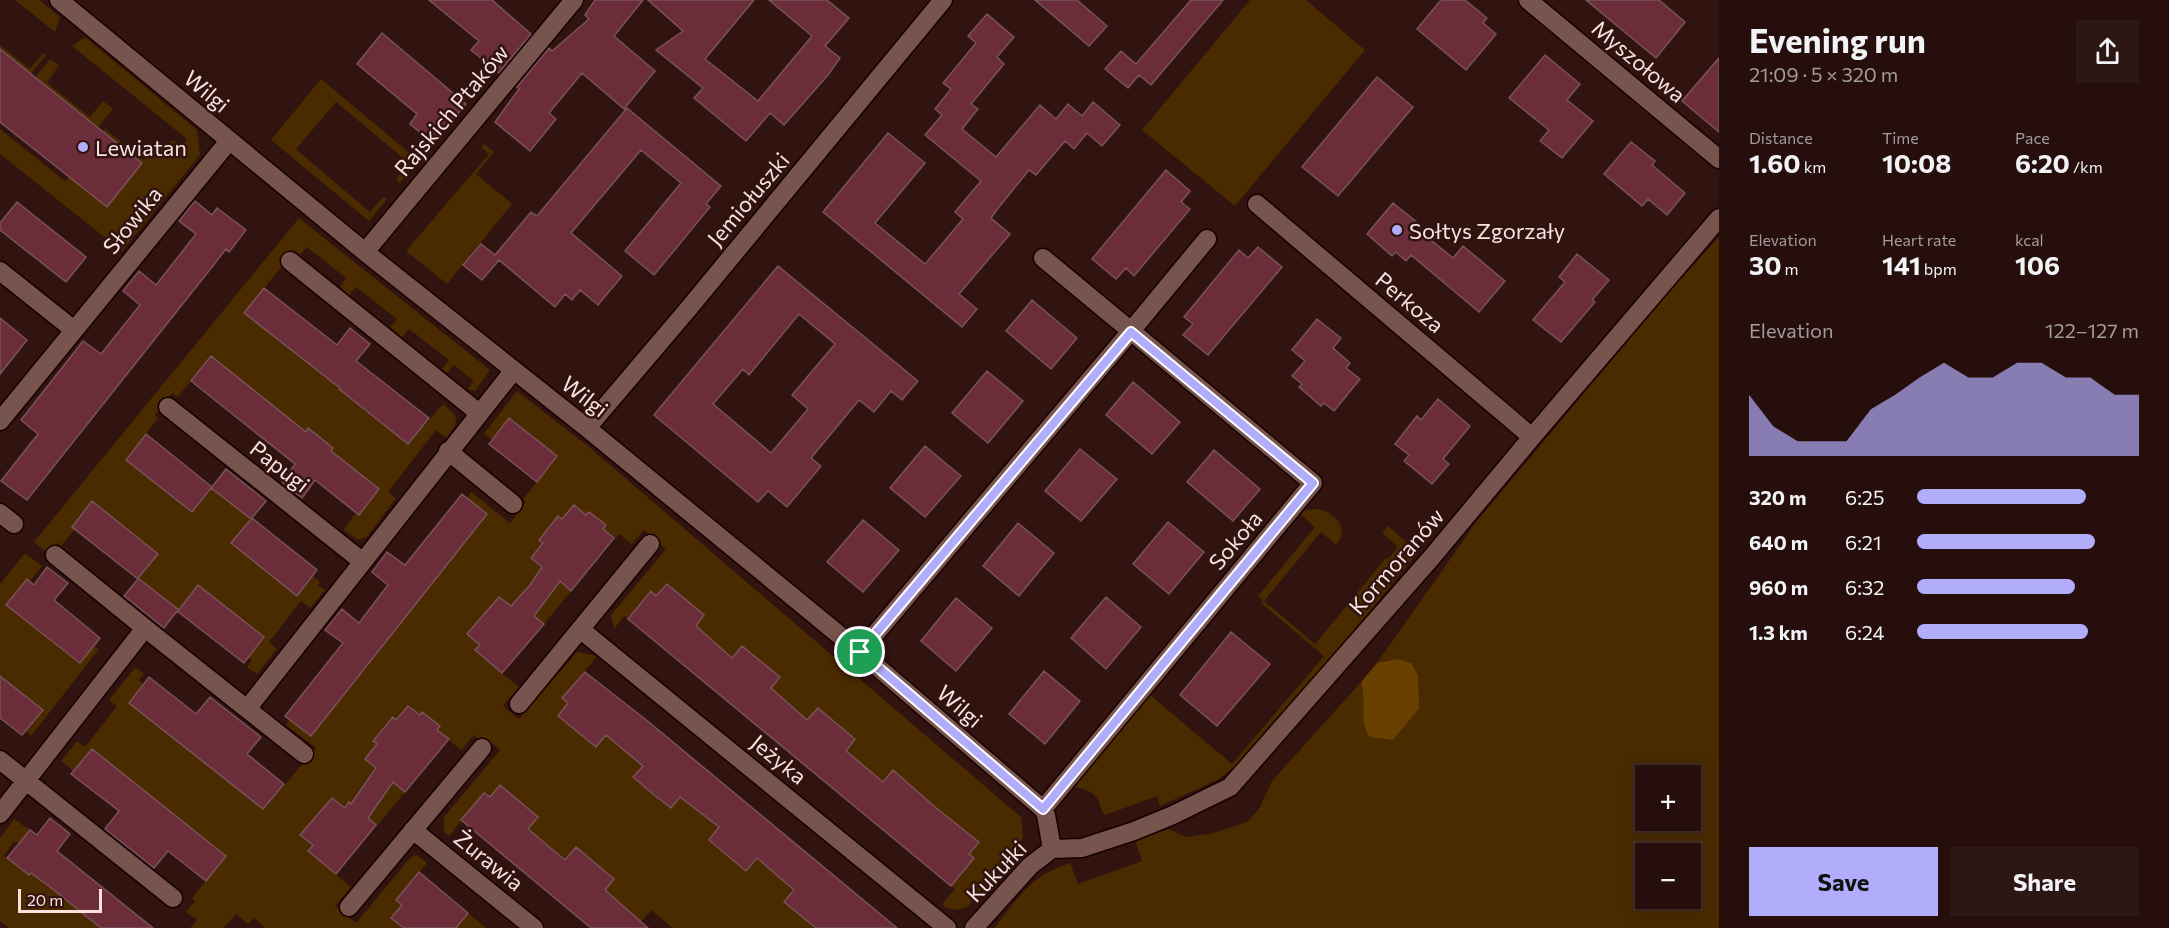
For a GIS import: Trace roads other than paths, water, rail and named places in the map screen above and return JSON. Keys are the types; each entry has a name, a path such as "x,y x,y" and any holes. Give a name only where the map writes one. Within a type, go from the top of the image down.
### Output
{"street":[{"name":"Wilgi","path":"59,0 365,252 587,428 860,652 1043,809"},
{"name":"Rajskich Ptaków","path":"365,252 574,0"},
{"name":"Jemiołuszki","path":"587,428 944,0"},
{"name":"Myszołowa","path":"1528,0 1719,159"},
{"name":"Słowika","path":"0,421 229,141"},
{"name":"Perkoza","path":"1257,204 1532,437"},
{"name":"Kormoranów","path":"1052,849 1082,848 1141,828 1230,787 1432,556 1719,218"},
{"path":"860,652 1207,239"},
{"name":"Sokoła","path":"1043,258 1313,483 1043,809"},
{"path":"290,261 479,412"},
{"path":"0,271 74,330"},
{"path":"247,709 514,370"},
{"name":"Papugi","path":"168,407 363,562"},
{"path":"448,451 513,504"},
{"path":"519,704 650,544"},
{"path":"55,555 304,753"},
{"path":"0,814 145,628"},
{"name":"Jeżyka","path":"580,629 947,928"},
{"path":"350,907 482,748"},
{"path":"0,760 173,898"},
{"path":"1043,809 1052,849"},
{"name":"Żurawia","path":"413,830 534,928"},
{"name":"Kukułki","path":"974,928 1030,866 1052,849"}],"place":[{"name":"Lewiatan","path":"83,147"},
{"name":"Sołtys Zgorzały","path":"1397,230"}]}
